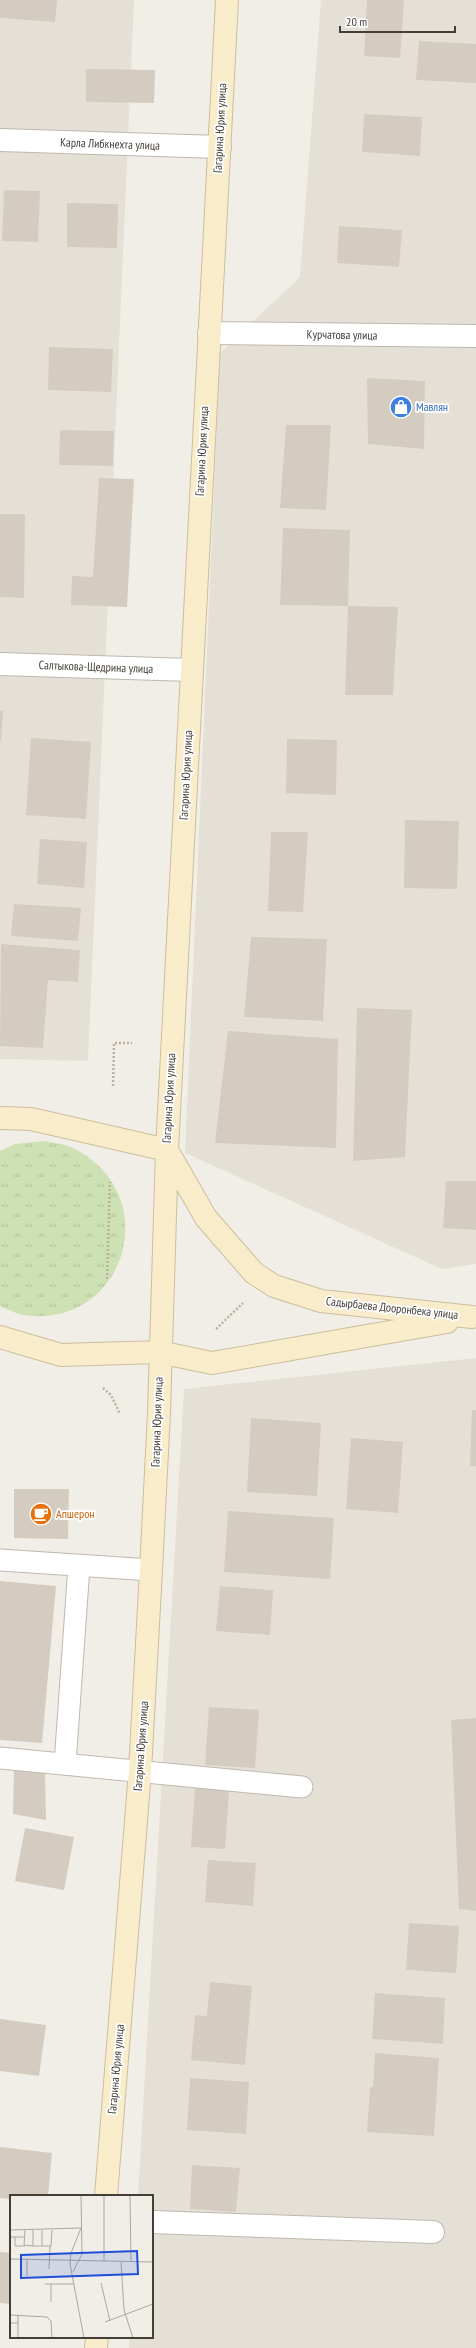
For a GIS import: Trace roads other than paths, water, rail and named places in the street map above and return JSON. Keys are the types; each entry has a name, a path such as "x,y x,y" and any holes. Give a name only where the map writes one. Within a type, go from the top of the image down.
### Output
{"main road":[{"name":"Гагарина Юрия улица","path":"106,2195 140,1771 159,1413 159,1352 167,1150 227,0"},
{"path":"0,1118 31,1119 167,1150"},
{"path":"0,1135 31,1119"},
{"name":"Садырбаева Дооронбека улица","path":"167,1150 206,1218 254,1273 274,1286 321,1300 474,1317"},
{"name":"Садырбаева Дооронбека улица","path":"3,1337 61,1355 159,1352 212,1363 474,1317"},
{"path":"96,2348 97,2338"}],"street":[{"name":"Карла Либкнехта улица","path":"0,140 220,147"},
{"name":"Курчатова улица","path":"209,333 476,336"},
{"name":"Салтыкова-Щедрина улица","path":"0,664 191,670"},
{"path":"153,2222 433,2232"}],"lane":[{"path":"0,1560 151,1570"},
{"path":"65,1764 79,1566"},
{"path":"0,1758 302,1787"}],"place":[{"name":"Мавлян","path":"401,407"},
{"name":"Апшерон","path":"41,1514"}]}
